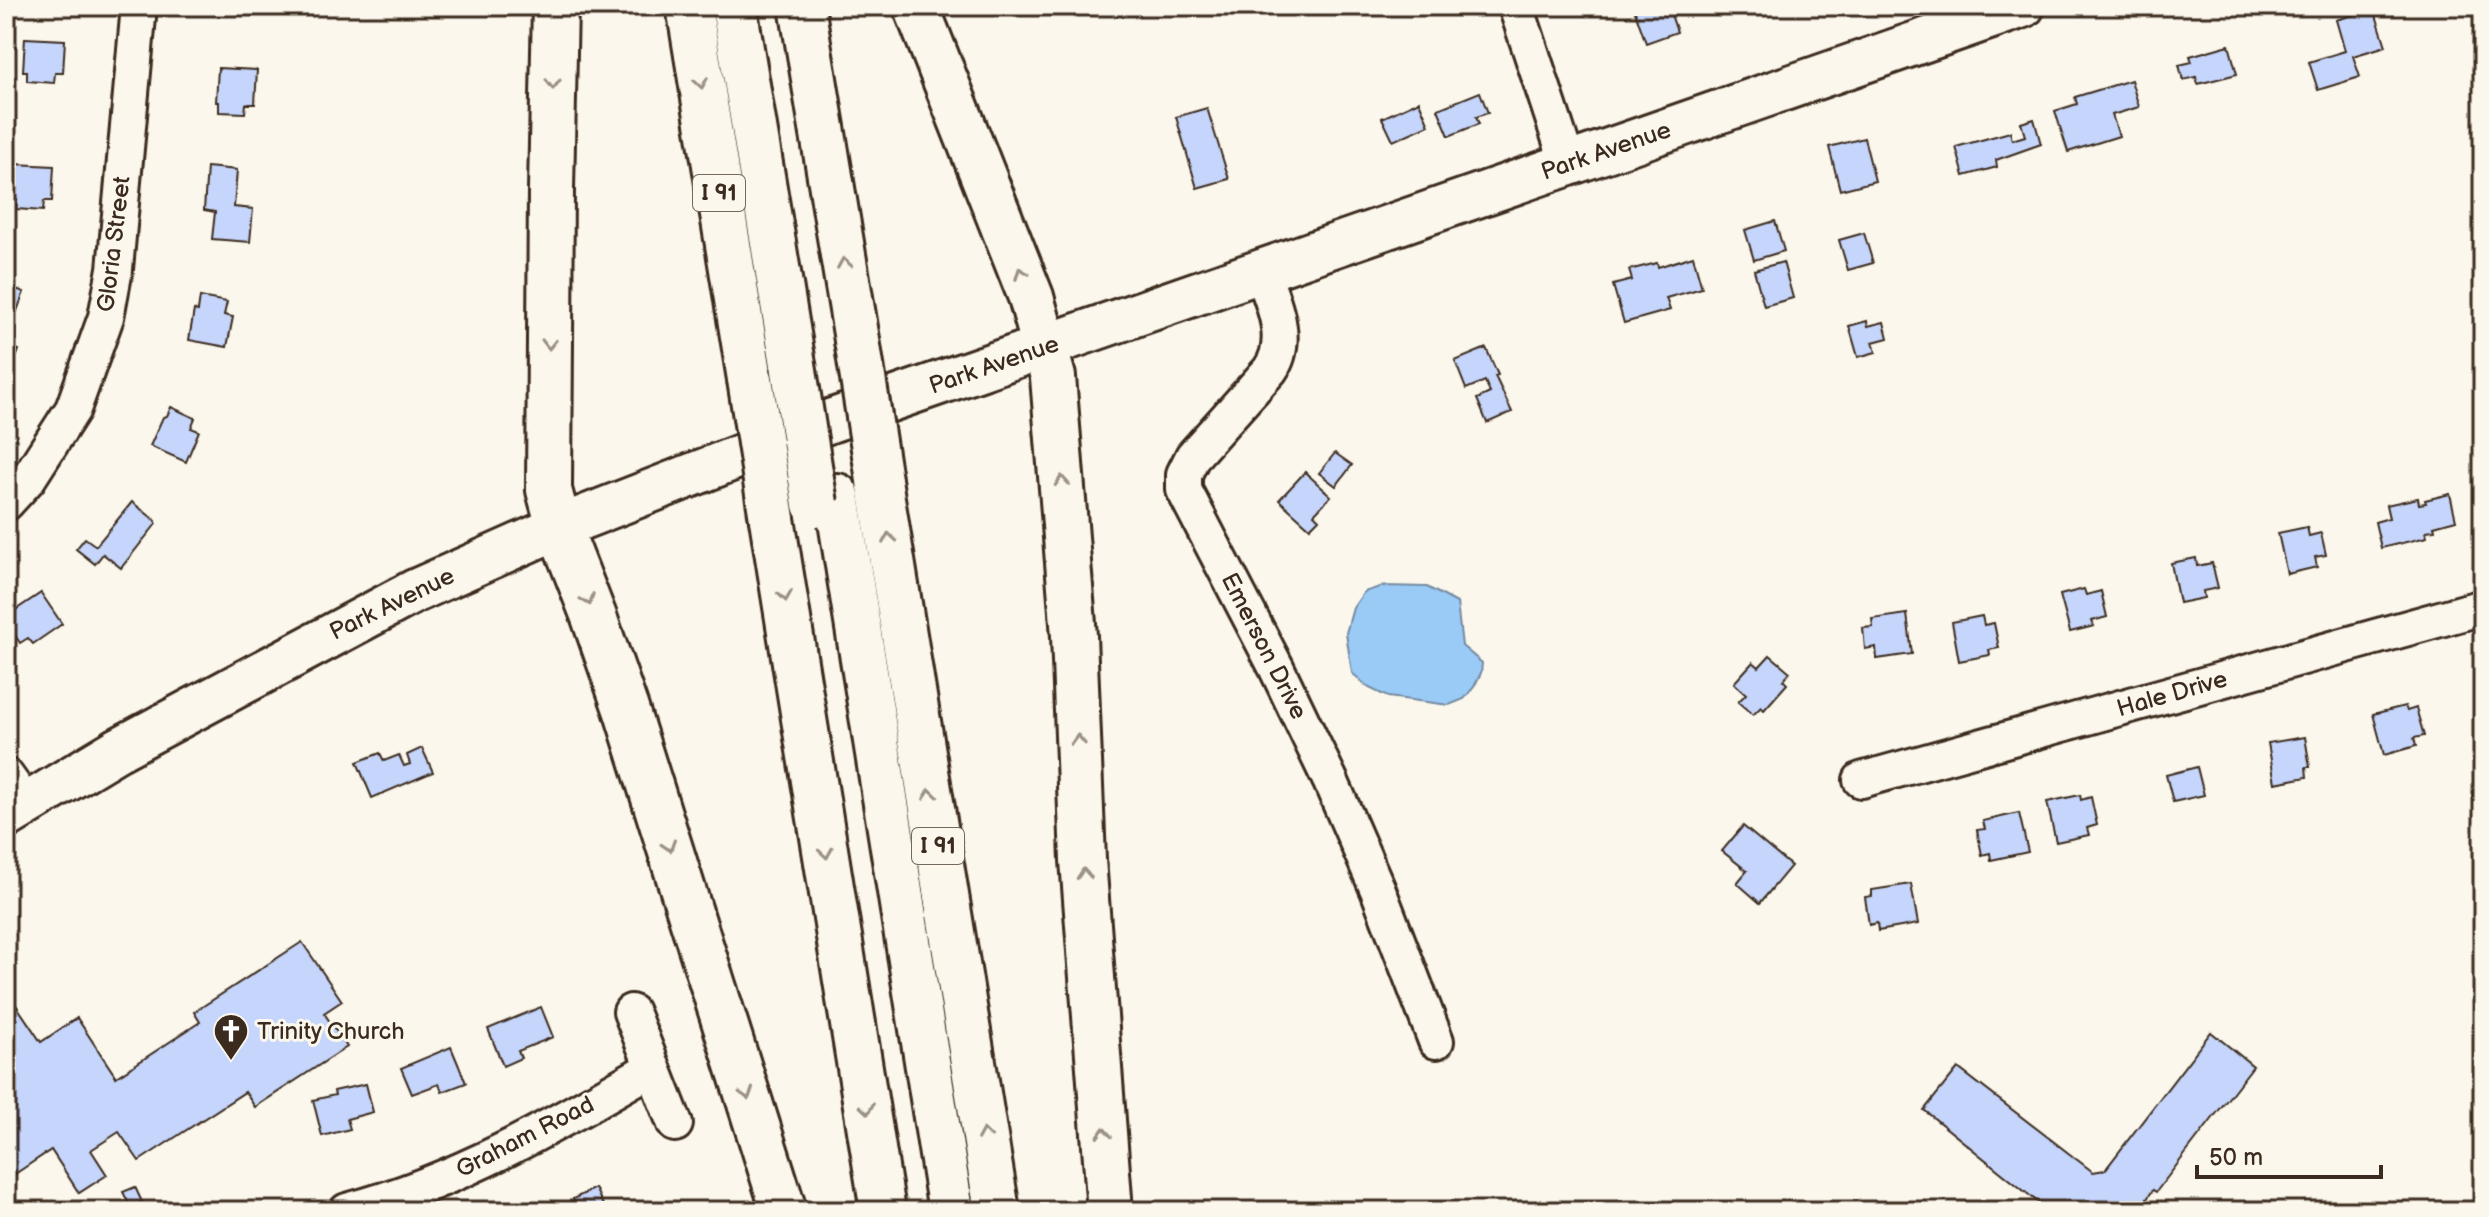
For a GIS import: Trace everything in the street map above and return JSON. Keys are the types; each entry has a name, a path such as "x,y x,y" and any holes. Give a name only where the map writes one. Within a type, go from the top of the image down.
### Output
{"highway":[{"path":"555,6 549,490 559,527 626,709 784,1211"},
{"name":"I 91","path":"689,6 883,1211"},
{"path":"734,6 804,360"},
{"path":"758,6 804,360 928,1211"},
{"name":"I 91","path":"802,6 997,1211"},
{"path":"916,6 1031,297 1047,347 1056,405 1074,636 1083,860 1110,1211"},
{"path":"826,500 951,1211"}],"main road":[{"name":"Park Avenue","path":"13,799 117,750 415,591 559,527 815,427 2023,6"}],"street":[{"name":"Gloria Street","path":"6,503 28,479 73,409 106,317 115,269 139,6"},
{"path":"1516,6 1568,164"},
{"name":"Emerson Drive","path":"1262,272 1277,320 1280,340 1278,356 1270,370 1193,456 1184,474 1184,490 1276,667 1331,782 1378,890 1436,1041"},
{"name":"Hale Drive","path":"1861,780 2483,607"},
{"path":"631,1012 675,1124"},
{"name":"Graham Road","path":"347,1211 421,1187 488,1158 557,1123 652,1068"}],"water":[{"path":"1383,586 1427,587 1457,603 1462,646 1482,663 1474,687 1464,699 1449,705 1388,697 1369,688 1352,673 1346,633 1353,608 1364,592"}],"building":[{"path":"1633,6 1668,6 1677,32 1646,43"},
{"path":"2374,9 2386,46 2353,56 2360,77 2318,90 2309,62 2345,51 2336,20"},
{"path":"25,38 65,40 63,73 55,73 54,83 27,81 27,71 23,71"},
{"path":"2229,45 2237,74 2198,84 2196,77 2183,80 2179,65 2192,62 2190,56"},
{"path":"218,68 257,70 255,104 246,104 245,113 219,112 219,102 216,102"},
{"path":"2131,80 2139,107 2112,115 2119,136 2068,152 2055,111 2077,104 2075,97"},
{"path":"1480,92 1488,113 1476,117 1479,124 1449,136 1438,109"},
{"path":"1419,101 1429,125 1393,141 1382,118"},
{"path":"1207,108 1229,179 1197,188 1176,117"},
{"path":"2034,119 2041,144 1996,160 1997,167 1964,176 1956,147 2010,132 2012,140 2025,136 2021,123"},
{"path":"1864,138 1875,181 1840,190 1829,147"},
{"path":"14,164 54,166 52,201 44,201 43,211 16,209 17,200 12,200"},
{"path":"207,167 237,170 234,207 253,209 250,242 212,239 215,212 204,210"},
{"path":"1775,221 1784,251 1754,260 1745,230"},
{"path":"1864,233 1873,263 1848,270 1839,240"},
{"path":"1693,256 1702,288 1666,298 1670,310 1624,323 1613,285 1632,280 1629,270 1657,263 1658,267"},
{"path":"1783,262 1793,298 1764,306 1754,270"},
{"path":"6,285 24,292 6,341"},
{"path":"200,297 227,302 224,315 233,317 227,347 189,340 194,310 198,311"},
{"path":"1867,321 1868,326 1884,322 1888,338 1873,342 1876,352 1858,357 1849,326"},
{"path":"6,345 19,350 10,374 6,373"},
{"path":"1486,348 1512,412 1487,423 1477,399 1490,393 1485,381 1466,389 1455,361"},
{"path":"171,407 195,418 191,428 199,431 186,462 150,446"},
{"path":"1335,453 1352,465 1336,486 1319,473"},
{"path":"1305,472 1331,496 1314,514 1319,519 1310,528 1279,500"},
{"path":"2450,494 2456,520 2434,526 2435,530 2426,531 2427,537 2381,548 2375,522 2389,518 2386,505 2418,498 2419,504 2426,503 2425,500"},
{"path":"132,502 156,524 121,568 103,554 95,564 76,549 85,538 96,546"},
{"path":"2307,527 2309,536 2321,533 2326,555 2315,557 2317,567 2287,574 2278,533"},
{"path":"2196,558 2197,566 2212,563 2218,588 2203,591 2204,598 2179,603 2171,563"},
{"path":"2084,589 2086,595 2101,591 2107,617 2092,621 2094,626 2070,632 2060,595"},
{"path":"41,593 62,624 33,644 28,638 20,643 6,622 14,617 11,613"},
{"path":"1907,614 1912,654 1877,659 1876,647 1865,649 1863,628 1873,627 1872,619"},
{"path":"1982,616 1984,625 1994,623 1999,648 1989,650 1990,655 1959,661 1952,622"},
{"path":"1770,655 1790,672 1783,680 1787,684 1764,710 1761,707 1753,715 1738,702 1746,694 1734,683 1753,662 1759,667"},
{"path":"2405,706 2407,711 2416,708 2424,736 2414,738 2416,746 2384,755 2373,714"},
{"path":"2305,737 2310,767 2306,767 2307,777 2275,783 2268,743"},
{"path":"422,748 433,772 372,798 357,762 380,753 384,761 399,755 404,766 410,764 407,755"},
{"path":"2197,767 2204,795 2173,802 2166,775"},
{"path":"2080,795 2081,800 2091,797 2097,825 2087,828 2089,835 2056,842 2047,802"},
{"path":"2019,813 2028,852 1991,860 1990,853 1982,855 1977,830 1985,829 1983,821"},
{"path":"1743,826 1791,866 1760,903 1737,883 1747,871 1722,851"},
{"path":"1911,884 1918,924 1878,931 1877,923 1869,925 1865,897 1872,896 1872,890"},
{"name":"Trinity Church","path":"302,942 342,1001 324,1013 347,1047 255,1107 245,1092 139,1161 119,1132 91,1150 107,1175 79,1193 51,1150 6,1180 6,990 41,1042 77,1018 116,1077 200,1022 194,1012"},
{"path":"541,1007 553,1037 518,1051 521,1058 503,1066 488,1029"},
{"path":"2211,1032 2253,1066 2156,1192 2153,1190 2147,1199 2149,1211 2042,1211 2044,1207 1924,1110 1958,1068 2093,1172 2105,1170"},
{"path":"451,1047 466,1083 442,1092 439,1084 412,1094 401,1068"},
{"path":"366,1084 373,1112 347,1119 350,1129 322,1136 313,1100 335,1095 334,1091"},
{"path":"135,1187 142,1202 131,1208 123,1192"},
{"path":"595,1188 606,1211 574,1211 577,1209 573,1199"}],"place":[{"name":"Trinity Church","path":"231,1062"}]}
